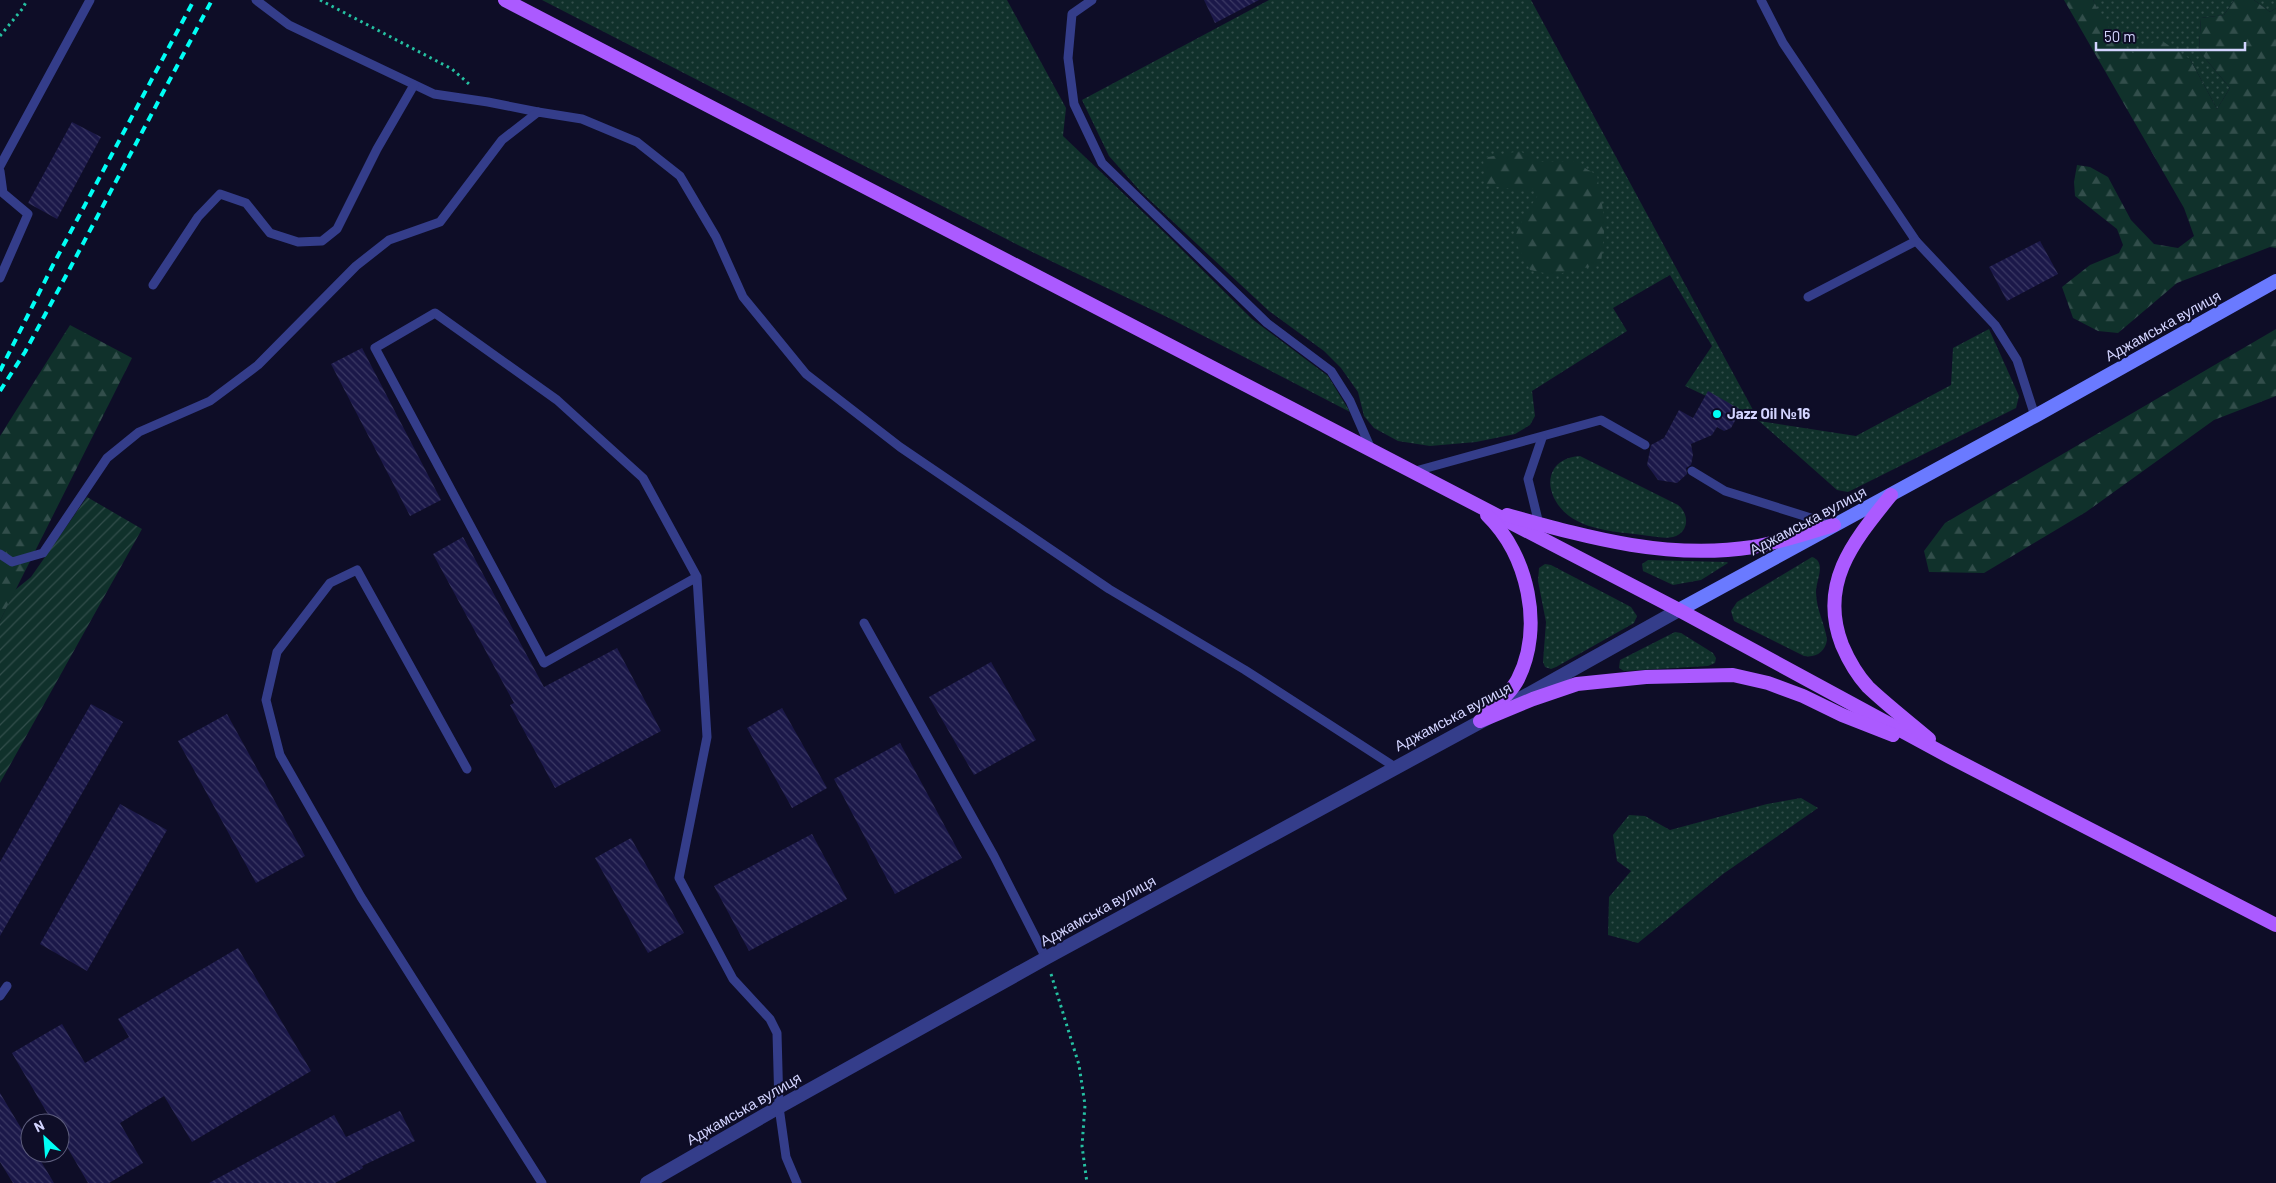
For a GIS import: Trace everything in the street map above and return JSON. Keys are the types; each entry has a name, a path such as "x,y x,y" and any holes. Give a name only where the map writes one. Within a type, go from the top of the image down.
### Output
{"main road":[{"path":"505,0 1679,610 1950,757 2276,925"},
{"name":"Аджамська вулиця","path":"1679,610 2035,416 2276,281"},
{"path":"1891,495 1864,529 1842,567 1835,586 1833,610 1846,655 1868,686 1950,757"},
{"path":"1478,506 1539,524 1624,545 1673,552 1755,546 1834,525"},
{"path":"1478,506 1498,526 1517,559 1524,580 1530,624 1529,647 1517,681 1480,721"},
{"path":"1480,721 1533,699 1577,684 1646,677 1733,675 1768,683 1803,696 1842,715 1950,757"}],"street":[{"name":"Аджамська вулиця","path":"647,1183 1046,958 1679,610"}],"lane":[{"path":"0,166 90,0"},
{"path":"256,0 290,25 434,94 582,119 637,142 680,176 716,237 743,297 806,374 900,447 1109,589 1246,670 1395,767"},
{"path":"1092,0 1072,14 1068,58 1074,104 1102,163 1267,324 1331,371 1350,401 1372,452"},
{"path":"1761,0 1783,43 1916,240 1996,325 2017,360 2035,416"},
{"path":"152,285 198,216 220,194 246,203 270,233 298,242 322,241 337,229 377,150 414,85"},
{"path":"0,554 12,562 43,553 107,458 139,432 210,401 258,365 356,266 389,240 440,222 502,140 538,112"},
{"path":"0,171 3,193 28,214 0,278"},
{"path":"1808,297 1916,240"},
{"path":"697,577 544,663 375,348 435,313 557,400 643,478 697,577 706,737 680,878 732,979 770,1019 777,1033 779,1107 786,1157 797,1183"},
{"path":"1412,472 1542,438 1601,420 1645,445"},
{"path":"1539,524 1528,479 1542,438"},
{"path":"1692,471 1725,491 1834,525"},
{"path":"467,769 357,570 330,583 277,652 266,700 280,755 361,897 542,1183"},
{"path":"864,624 994,856 1046,958"},
{"path":"0,996 7,986"}],"path":[{"path":"0,36 23,8 27,0"},
{"path":"320,0 452,69 488,102"},
{"path":"1046,958 1079,1065 1085,1105 1082,1146 1087,1183"}],"green space":[{"path":"542,0 1007,0 1066,108 1063,136 1252,319 1328,376 1350,412 1171,319 1022,247"},
{"path":"1269,0 1531,0 1759,421 1685,386 1712,346 1670,275 1613,308 1627,331 1532,391 1535,416 1530,425 1515,434 1476,442 1430,446 1398,441 1374,428 1364,416 1358,392 1341,368 1324,351 1269,311 1141,192 1109,156 1082,100"},
{"path":"2064,0 2093,0 2115,36 2133,53 2159,39 2190,59 2217,109 2230,88 2199,51 2201,18 2224,15 2234,0 2254,0 2270,12 2276,8 2276,248 2270,247 2177,283 2118,333 2098,331 2073,318 2062,287 2090,265 2119,253 2123,245 2117,229 2075,196 2074,182 2077,165 2090,167 2108,177 2131,220 2154,244 2178,248 2194,236 2184,208"},
{"path":"2093,0 2234,0 2224,15 2201,18 2199,51 2230,88 2217,109 2190,59 2137,54 2125,49 2104,22"},
{"path":"2254,0 2276,0 2276,8 2270,12"},
{"path":"1520,151 1539,162 1573,161 1597,175 1605,222 1601,264 1554,275 1530,270 1514,239 1524,216 1542,189 1512,189 1486,185 1483,158"},
{"path":"70,325 132,358 0,621 0,436"},
{"path":"1989,329 2019,396 2016,408 1848,492 1837,490 1759,421 1856,436 1951,385 1953,348"},
{"path":"2276,329 2276,396 2214,420 2086,512 1984,573 1929,572 1924,551 1945,523"},
{"path":"1580,456 1678,505 1685,513 1686,518 1685,527 1682,532 1673,537 1665,538 1617,532 1592,527 1570,517 1561,509 1554,498 1550,479 1555,467 1566,459"},
{"path":"87,497 142,529 0,783 0,621 15,590 31,577"},
{"path":"1812,557 1816,559 1820,567 1816,598 1827,640 1822,651 1816,655 1804,656 1734,621 1731,611 1737,602"},
{"path":"1648,560 1728,563 1701,580 1673,585 1643,571 1642,564"},
{"path":"1545,564 1551,565 1631,607 1637,616 1634,623 1556,667 1551,669 1545,667 1543,662 1546,622 1538,581 1539,568"},
{"path":"1675,632 1681,633 1713,653 1716,658 1715,663 1708,666 1624,671 1619,668 1620,660"},
{"path":"1801,798 1818,808 1723,874 1638,943 1608,935 1609,897 1631,871 1617,861 1613,835 1629,815 1645,816 1670,830 1767,804"}],"building":[{"path":"1204,0 1259,0 1215,23"},
{"path":"72,122 101,137 57,219 28,203"},
{"path":"2040,241 2058,274 2007,301 1989,267"},
{"path":"362,348 441,500 410,516 331,364"},
{"path":"1708,391 1741,410 1731,428 1724,431 1717,427 1712,435 1691,444 1693,455 1691,465 1686,468 1687,474 1677,483 1658,480 1647,465 1651,445 1664,438 1679,410 1693,418"},
{"path":"463,537 544,687 617,648 661,731 555,788 510,705 514,703 433,554"},
{"path":"991,662 1036,740 974,775 929,697"},
{"path":"91,704 123,722 0,936 0,862"},
{"path":"782,708 827,788 792,808 747,728"},
{"path":"227,714 305,856 256,883 178,741"},
{"path":"900,743 962,858 895,894 834,779"},
{"path":"120,804 167,830 87,971 40,944"},
{"path":"812,834 847,899 749,951 714,886"},
{"path":"631,838 684,933 648,953 595,858"},
{"path":"238,948 311,1071 192,1142 164,1096 120,1123 143,1163 109,1183 88,1183 70,1152 70,1113 47,1113 12,1053 62,1024 85,1063 129,1037 118,1019"},
{"path":"0,1093 20,1126 20,1163 42,1163 54,1183 13,1183 0,1162"},
{"path":"400,1111 415,1141 362,1166 363,1168 335,1183 209,1183 334,1115 346,1137"}],"railway":[{"path":"0,371 53,265 194,0"},
{"path":"0,391 25,352 212,0"}],"place":[{"name":"Jazz Oil №16","path":"1717,414"}]}
